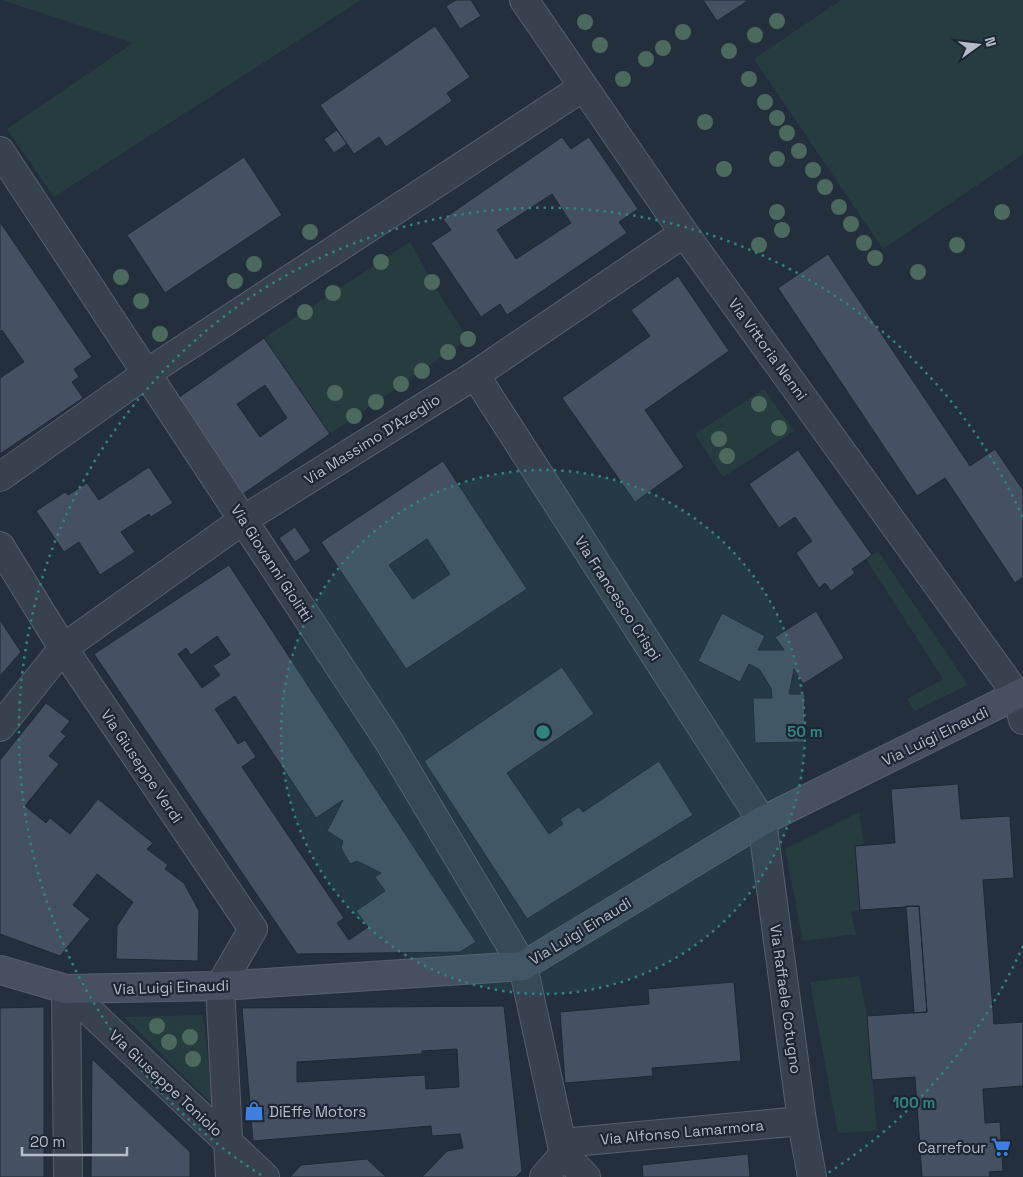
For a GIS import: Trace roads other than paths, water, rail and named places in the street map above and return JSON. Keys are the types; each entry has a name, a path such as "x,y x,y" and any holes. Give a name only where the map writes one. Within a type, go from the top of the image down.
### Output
{"main road":[{"name":"Via Luigi Einaudi","path":"0,970 66,989 220,986 523,966 762,821 1021,703"}],"street":[{"name":"Via Vittoria Nenni","path":"524,0 684,233 1021,703"},
{"path":"0,477 147,373 583,87"},
{"name":"Via Giovanni Giolitti","path":"4,163 147,373 388,740 523,966 563,1148"},
{"name":"Via Massimo D'Azeglio","path":"0,727 63,648 243,520 475,375 684,233"},
{"name":"Via Francesco Crispi","path":"475,375 762,821"},
{"name":"Via Giuseppe Verdi","path":"0,546 63,648 253,929 220,986"},
{"name":"Via Raffaele Cotugno","path":"762,821 802,1121 812,1177"},
{"path":"220,986 230,1177"},
{"path":"66,989 68,1177"},
{"name":"Via Giuseppe Toniolo","path":"66,989 265,1177"},
{"name":"Via Alfonso Lamarmora","path":"563,1148 802,1121"},
{"path":"544,1177 563,1148 586,1177"}],"place":[{"name":"DiEffe Motors","path":"254,1111"},
{"name":"Carrefour","path":"1001,1147"}]}
